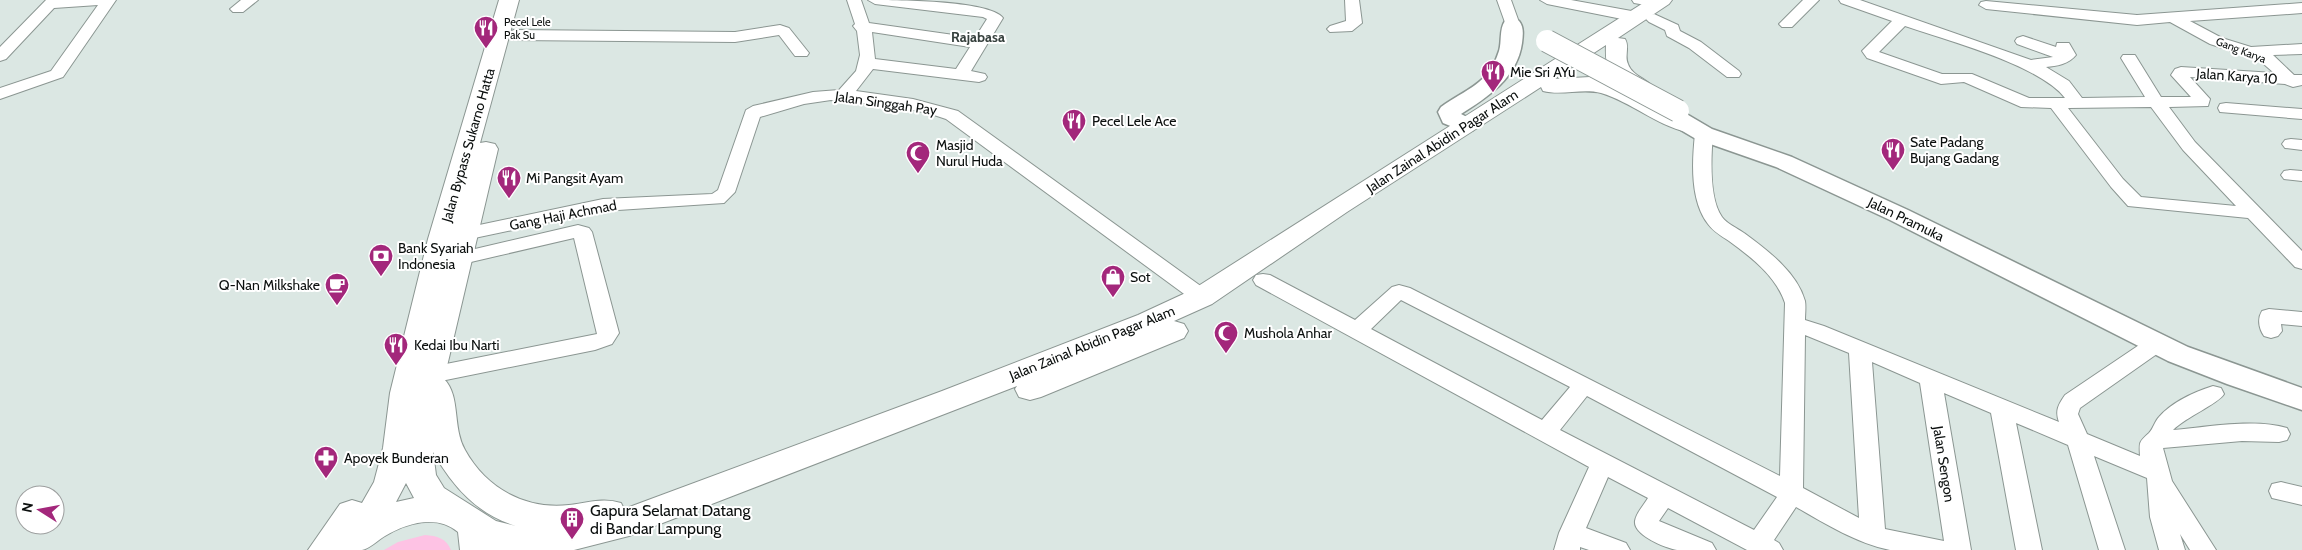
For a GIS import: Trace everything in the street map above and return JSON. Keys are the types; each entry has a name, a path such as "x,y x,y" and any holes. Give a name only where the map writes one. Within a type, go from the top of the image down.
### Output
{"highway":[{"name":"Jalan Bypass Sukarno Hatta","path":"422,383 465,234 509,0"},
{"name":"Jalan Bypass Sukarno Hatta","path":"460,515 430,496 418,472 417,444 422,410 422,383 442,239 491,92 514,35 523,0"},
{"name":"Jalan Zainal Abidin Pagar Alam","path":"460,515 489,534 514,540 534,542 570,538 617,526 757,483 1152,341 1199,320 1263,280 1617,44 1655,7"},
{"name":"Jalan Zainal Abidin Pagar Alam","path":"594,550 680,522 816,451 1148,322 1202,297 1465,125 1655,7"},
{"path":"1617,44 1617,81"},
{"path":"1552,86 1579,82 1617,81 1688,122"},
{"path":"340,548 345,524 377,476 422,383 438,391 442,436 457,468 484,494 509,510 533,518 558,520 614,511 732,469 766,459 816,451"},
{"path":"340,548 371,528 395,516 432,508 460,515 477,534 477,550"}],"main road":[{"name":"Jalan Pramuka","path":"1512,29 1543,42 1688,122 1784,162 2057,288 2193,348 2235,365 2302,386"},
{"path":"1465,125 1451,118 1449,112 1482,91 1502,69 1509,58 1512,29"},
{"name":"Jalan Pramuka","path":"2057,288 2156,344 2207,366 2302,398"}],"street":[{"path":"0,56 52,2 107,0"},
{"path":"0,94 57,74 107,0"},
{"path":"844,95 861,75 867,63 867,43 854,0"},
{"path":"875,0 933,4 992,14 995,18 981,44 961,74"},
{"path":"1335,29 1347,28 1354,24 1352,0"},
{"path":"1504,0 1512,29"},
{"path":"1547,0 1655,7 1673,28 1672,33 1695,45 1733,74"},
{"path":"1787,24 1812,0"},
{"path":"1846,0 2030,65 2062,84 2078,102"},
{"path":"2242,0 2302,24"},
{"path":"1986,6 2123,20 2302,8"},
{"name":"Gang Karya","path":"2174,18 2216,41 2270,61 2298,83"},
{"path":"1903,19 1870,51 1873,55 1941,79 1966,77 2027,103 2156,102"},
{"path":"861,26 981,44"},
{"path":"514,35 735,37 780,30 784,31 801,53"},
{"path":"2023,42 2065,51 2057,60 2030,65"},
{"path":"2249,52 2302,49"},
{"path":"2129,58 2156,102 2189,146 2302,263"},
{"path":"867,63 979,76"},
{"name":"Jalan Karya 10","path":"2156,102 2202,102 2202,99 2178,75 2181,72 2298,83"},
{"name":"Jalan Singgah Pay","path":"721,198 726,192 752,114 759,110 824,95 844,95 943,110 952,114 1202,297"},
{"path":"2056,103 2135,202 2253,213"},
{"path":"2226,108 2302,114"},
{"path":"1263,280 1764,547 1791,495 1796,325 1794,298 1782,279 1740,239 1716,222 1710,212 1703,172 1688,122"},
{"name":"Gang Haji Achmad","path":"465,234 595,206 721,198"},
{"path":"422,383 594,343 605,339 608,333 582,232 578,231 458,259"},
{"path":"1357,330 1399,292 1584,384 1705,447 1791,495 1873,536 1941,550"},
{"path":"2271,331 2269,316 2302,319"},
{"path":"1796,325 1817,331 1930,377 2159,478 2203,550"},
{"path":"2112,550 2078,441 2067,414 2069,406 2080,396 2156,344"},
{"path":"1860,350 1873,536"},
{"name":"Jalan Sengon","path":"1930,377 1958,550"},
{"path":"1546,432 1584,384"},
{"path":"2160,439 2159,433 2163,426 2177,414 2213,394"},
{"path":"2002,409 2029,550"},
{"path":"2172,550 2162,517 2159,478 2150,449 2151,443 2160,439 2242,433 2279,434"},
{"path":"1603,462 1569,542 1616,550"},
{"path":"1664,494 1647,519 1647,525 1653,530 1703,550"}],"shaded area":[{"path":"425,535 441,538 451,550 384,550 398,542"}],"place":[{"name":"Pecel Lele Pak Su","path":"486,49"},
{"name":"Mie Sri AYu","path":"1493,93"},
{"name":"Pecel Lele Ace","path":"1074,142"},
{"name":"Sate Padang Bujang Gadang","path":"1893,171"},
{"name":"Masjid Nurul Huda","path":"918,174"},
{"name":"Mi Pangsit Ayam","path":"509,199"},
{"name":"Bank Syariah Indonesia","path":"381,277"},
{"name":"Sot","path":"1113,298"},
{"name":"Q-Nan Milkshake","path":"337,306"},
{"name":"Mushola Anhar","path":"1226,354"},
{"name":"Kedai Ibu Narti","path":"396,366"},
{"name":"Apoyek Bunderan","path":"326,479"},
{"name":"Gapura Selamat Datang di Bandar Lampung","path":"572,540"}],"district":[{"name":"Rajabasa","path":"978,37"}]}
